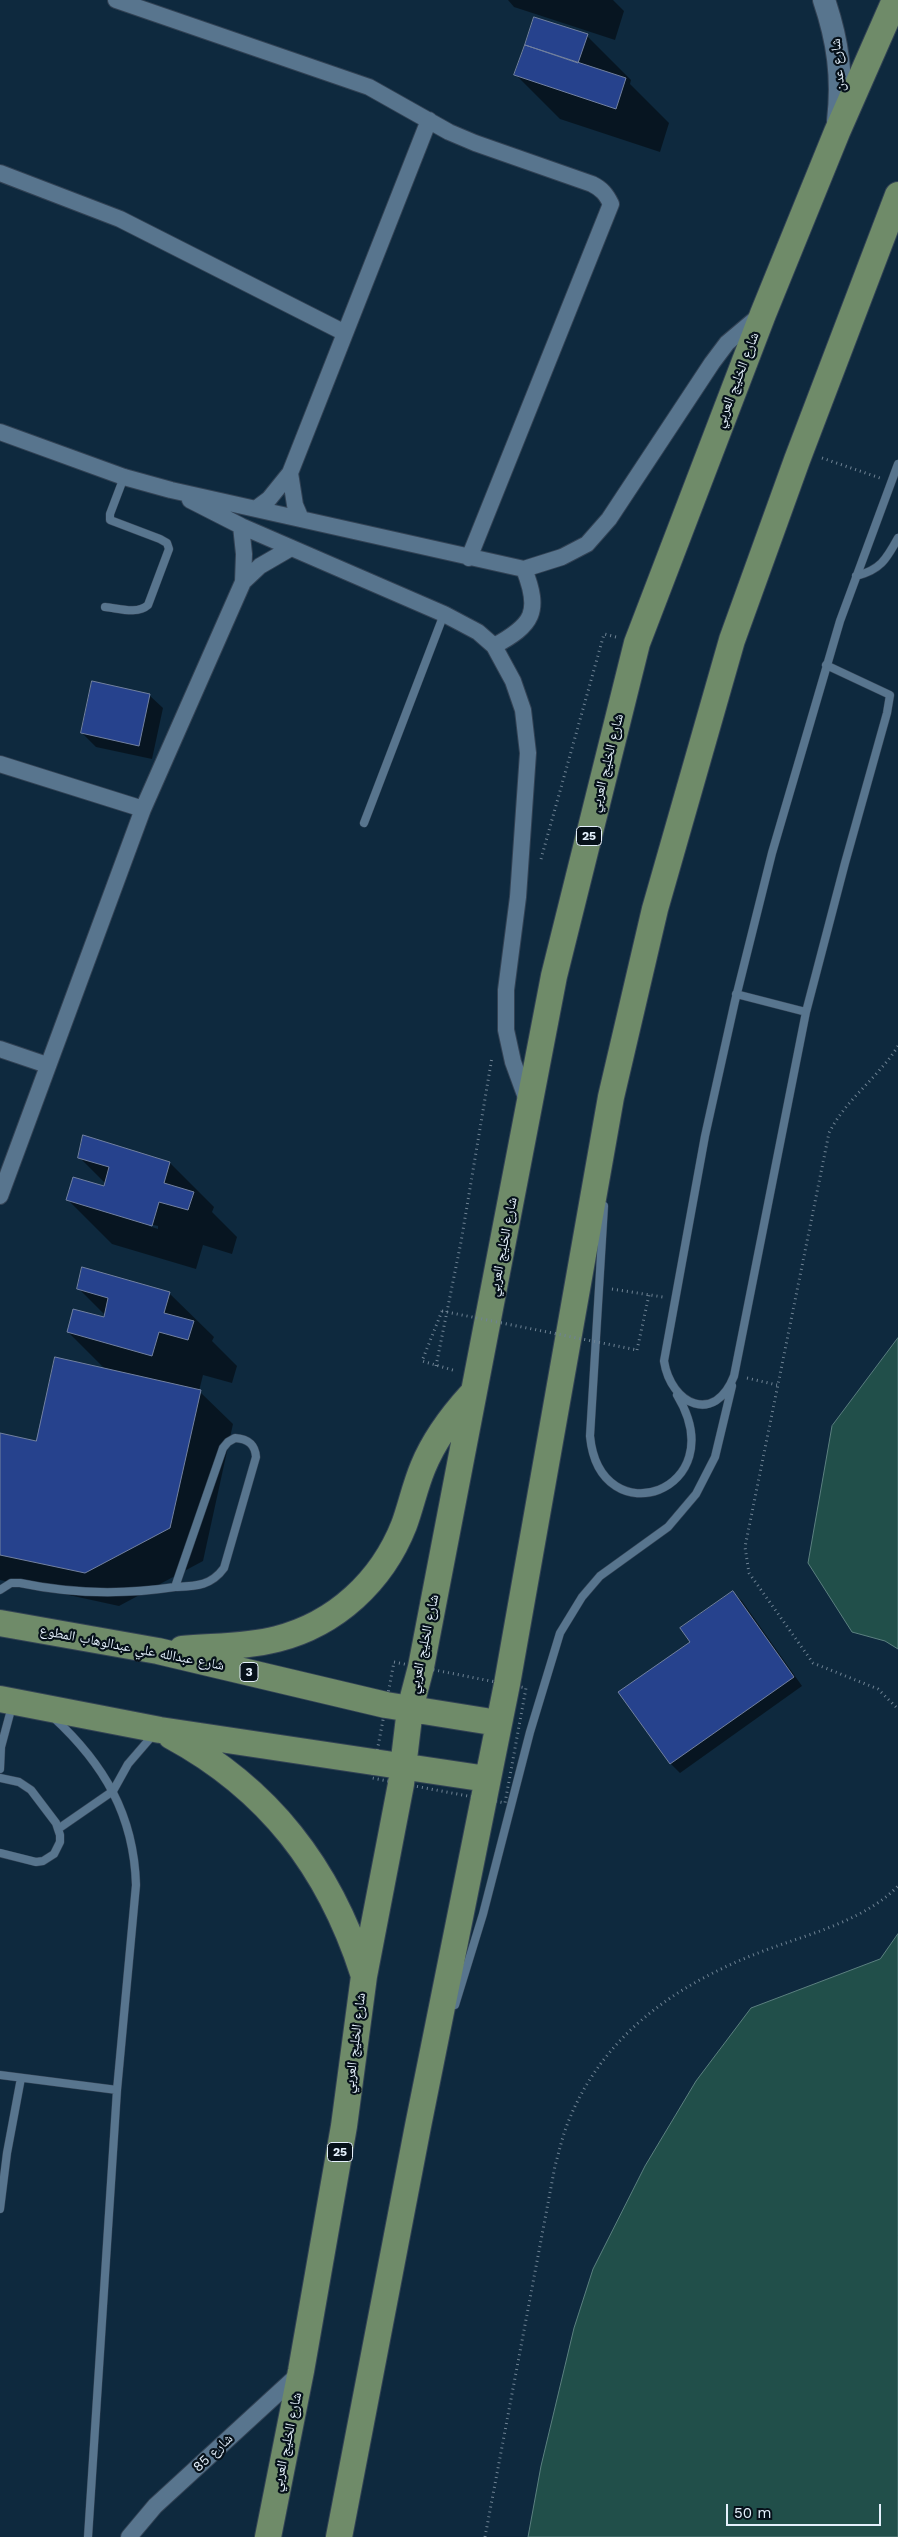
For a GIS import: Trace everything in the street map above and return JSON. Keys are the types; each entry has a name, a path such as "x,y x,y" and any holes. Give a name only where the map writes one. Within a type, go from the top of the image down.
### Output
{"main road":[{"name":"شارع عدن","path":"824,0 839,54 841,99 836,132"},
{"name":"شارع الخليج العربي","path":"268,2537 301,2371 344,2126 364,1976 403,1765 410,1709 421,1667 554,976 638,643 762,314 836,132 895,0"},
{"path":"339,2537 498,1724 611,1097 654,909 732,640 800,451 898,195"},
{"path":"158,1651 276,1639 314,1626 347,1604 369,1583 388,1559 405,1523 423,1468 432,1448 474,1385"},
{"name":"شارع عبدالله علي عبدالوهاب المطوع","path":"0,1623 158,1651 410,1709 498,1724"},
{"path":"6,1700 160,1730 487,1779"},
{"path":"160,1730 222,1768 251,1791 288,1831 321,1875 338,1908 364,1976"}],"street":[{"path":"116,0 369,87 475,143 601,188 611,204 468,558"},
{"path":"257,508 269,499 290,472 429,120"},
{"path":"0,173 120,219 345,333"},
{"path":"0,432 124,477 171,490 524,569 562,557 587,544 609,519 727,343 762,314"},
{"path":"290,472 295,505 301,519"},
{"path":"171,490 241,526 444,614 478,632 494,646 513,681 523,710 528,753 518,897 506,990 506,1030 513,1062 528,1105"},
{"path":"0,1196 143,809 243,582 244,554 241,526"},
{"path":"243,582 260,566 292,548"},
{"path":"494,646 526,626 534,611 532,589 524,569"},
{"path":"0,764 143,809"},
{"path":"0,1050 47,1065"},
{"name":"شارع 85","path":"129,2537 156,2506 301,2371"}],"lane":[{"path":"604,1201 590,1436 595,1462 600,1471 615,1484 635,1494 648,1494 668,1487 681,1473 689,1457 692,1436 688,1414 674,1389 666,1369 665,1351 704,1136 736,994 772,853 826,665 856,576 898,464"},
{"path":"105,607 136,611 148,605 170,549 167,543 160,539 110,520 110,514 124,477"},
{"path":"856,576 873,572 888,557 898,538"},
{"path":"364,822 444,614"},
{"path":"452,2016 485,1906 530,1732 560,1633 582,1597 600,1576 668,1527 696,1494 710,1471 718,1450 806,1012 844,863 887,713 890,695 826,665"},
{"path":"736,994 806,1012"},
{"path":"606,1182 611,1097"},
{"path":"674,1389 691,1402 706,1404 722,1395 734,1376"},
{"path":"0,1590 11,1583 20,1583 95,1593 148,1591 201,1585 210,1582 224,1568 256,1457 255,1449 251,1442 244,1438 235,1438 223,1448 175,1587"},
{"path":"0,1769 6,1700"},
{"path":"41,1706 81,1745 113,1791 131,1836 136,1885 117,2090 88,2537"},
{"path":"58,1829 113,1791 137,1751 160,1730"},
{"path":"0,1778 19,1782 31,1790 58,1829 60,1842 54,1854 42,1861 36,1862 0,1853"},
{"path":"418,2126 446,2034"},
{"path":"0,2075 117,2090"},
{"path":"0,2209 6,2153 21,2078"}],"path":[{"path":"800,451 891,482"},
{"path":"898,1046 890,1060 845,1107 829,1133 745,1547 749,1573 813,1664 878,1689 898,1709"},
{"path":"474,1385 422,1362 442,1311 637,1350 649,1294 599,1286"},
{"path":"734,1376 777,1385"},
{"path":"485,2537 556,2166 567,2126 595,2072 641,2019 699,1978 737,1961 825,1929 862,1912 898,1886"}],"shaded area":[{"path":"898,1338 898,1649 885,1641 852,1632 808,1563 832,1426"},
{"path":"898,1934 898,2537 528,2537 541,2466 574,2328 593,2269 645,2166 696,2081 751,2008 880,1959"}],"building":[{"path":"534,17 588,34 578,63 525,45"},
{"path":"525,45 626,78 616,109 514,75"},
{"path":"92,681 150,694 139,746 81,733"},
{"path":"83,1135 170,1162 164,1183 194,1192 188,1210 159,1202 152,1226 66,1200 73,1177 104,1186 109,1167 78,1158"},
{"path":"82,1267 170,1292 164,1313 194,1321 188,1340 159,1332 152,1356 67,1332 73,1309 104,1317 108,1298 77,1289"},
{"path":"55,1357 201,1390 170,1528 85,1573 0,1555 0,1433 36,1441"},
{"path":"733,1591 794,1677 670,1764 618,1692 690,1642 680,1628"}]}
